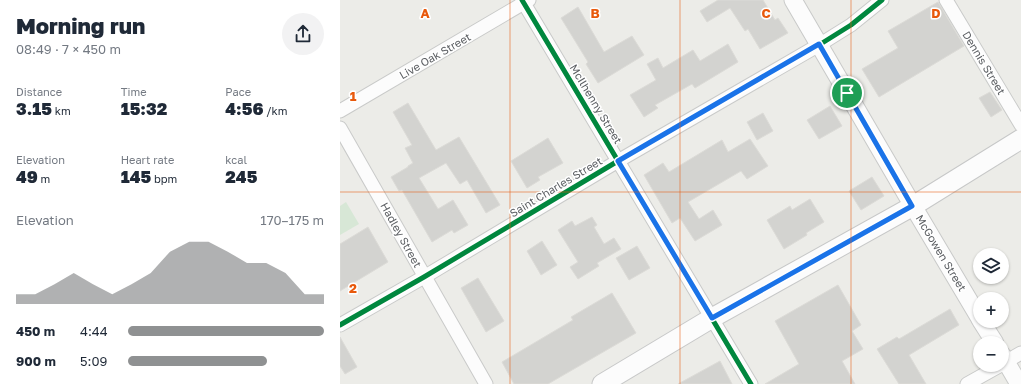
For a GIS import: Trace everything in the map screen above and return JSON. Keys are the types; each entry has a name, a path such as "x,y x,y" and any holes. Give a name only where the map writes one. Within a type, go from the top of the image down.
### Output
{"main road":[{"path":"602,384 712,318 912,206 1021,140"}],"street":[{"name":"McGowen Street","path":"793,0 912,206 973,307"},
{"name":"Saint Charles Street","path":"340,325 851,25 882,0"},
{"name":"Dennis Street","path":"946,0 1021,125"},
{"name":"Live Oak Street","path":"340,111 525,1"},
{"name":"McIlhenny Street","path":"525,1 618,161 751,384"},
{"name":"Hadley Street","path":"340,128 486,384"},
{"path":"1009,359 1021,353"},
{"path":"1009,370 1019,384"},
{"path":"967,384 987,372"}],"green space":[{"path":"346,202 359,224 340,235 340,206"}],"building":[{"path":"718,0 763,0 775,20 778,18 788,33 760,49 748,29 745,31 730,8 707,22 700,11"},
{"path":"938,2 964,46 879,97 862,69 898,48 888,31"},
{"path":"578,7 604,52 632,36 644,55 598,83 586,64 588,62 561,18"},
{"path":"728,44 738,62 695,88 692,84 655,105 658,108 644,117 630,95 656,80 647,64 658,58 663,68 693,50 700,61"},
{"path":"990,92 1002,110 991,117 979,98"},
{"path":"408,103 436,150 459,137 500,205 486,213 467,180 460,184 446,163 419,178 438,209 453,200 468,225 454,233 452,230 432,242 402,190 399,191 391,177 413,163 405,148 412,145 393,112"},
{"path":"830,106 842,126 819,139 807,120"},
{"path":"763,113 773,131 757,140 747,122"},
{"path":"548,138 563,163 538,177 540,180 527,188 511,161"},
{"path":"750,139 768,166 747,179 741,171 688,202 699,219 713,210 722,225 695,241 680,218 672,223 644,175 663,163 669,172 722,140 728,152"},
{"path":"872,177 884,196 861,210 849,191"},
{"path":"810,199 824,222 806,233 807,235 784,249 767,220 790,206 792,210"},
{"path":"592,217 597,225 594,227 604,244 614,238 621,249 597,263 599,266 578,279 570,267 578,262 558,230 572,221 575,226"},
{"path":"368,227 388,262 340,291 340,244"},
{"path":"542,241 557,265 541,275 527,251"},
{"path":"637,246 650,268 629,280 616,258"},
{"path":"478,278 504,321 486,332 461,288"},
{"path":"838,285 861,325 852,331 863,349 842,361 855,384 765,384 799,364 775,321"},
{"path":"612,293 636,333 548,384 514,384 502,362 573,320 571,317"},
{"path":"950,309 959,325 909,355 926,384 899,384 877,349 897,337 899,339"},
{"path":"340,337 357,367 345,374 340,366"},
{"path":"720,361 732,384 678,384"}],"cycle path":[{"path":"522,0 751,384"},
{"path":"340,325 424,277 618,161 819,45 851,25 882,0"}],"route":[{"path":"819,44 847,93 912,206 712,318 618,161 819,44"}]}
